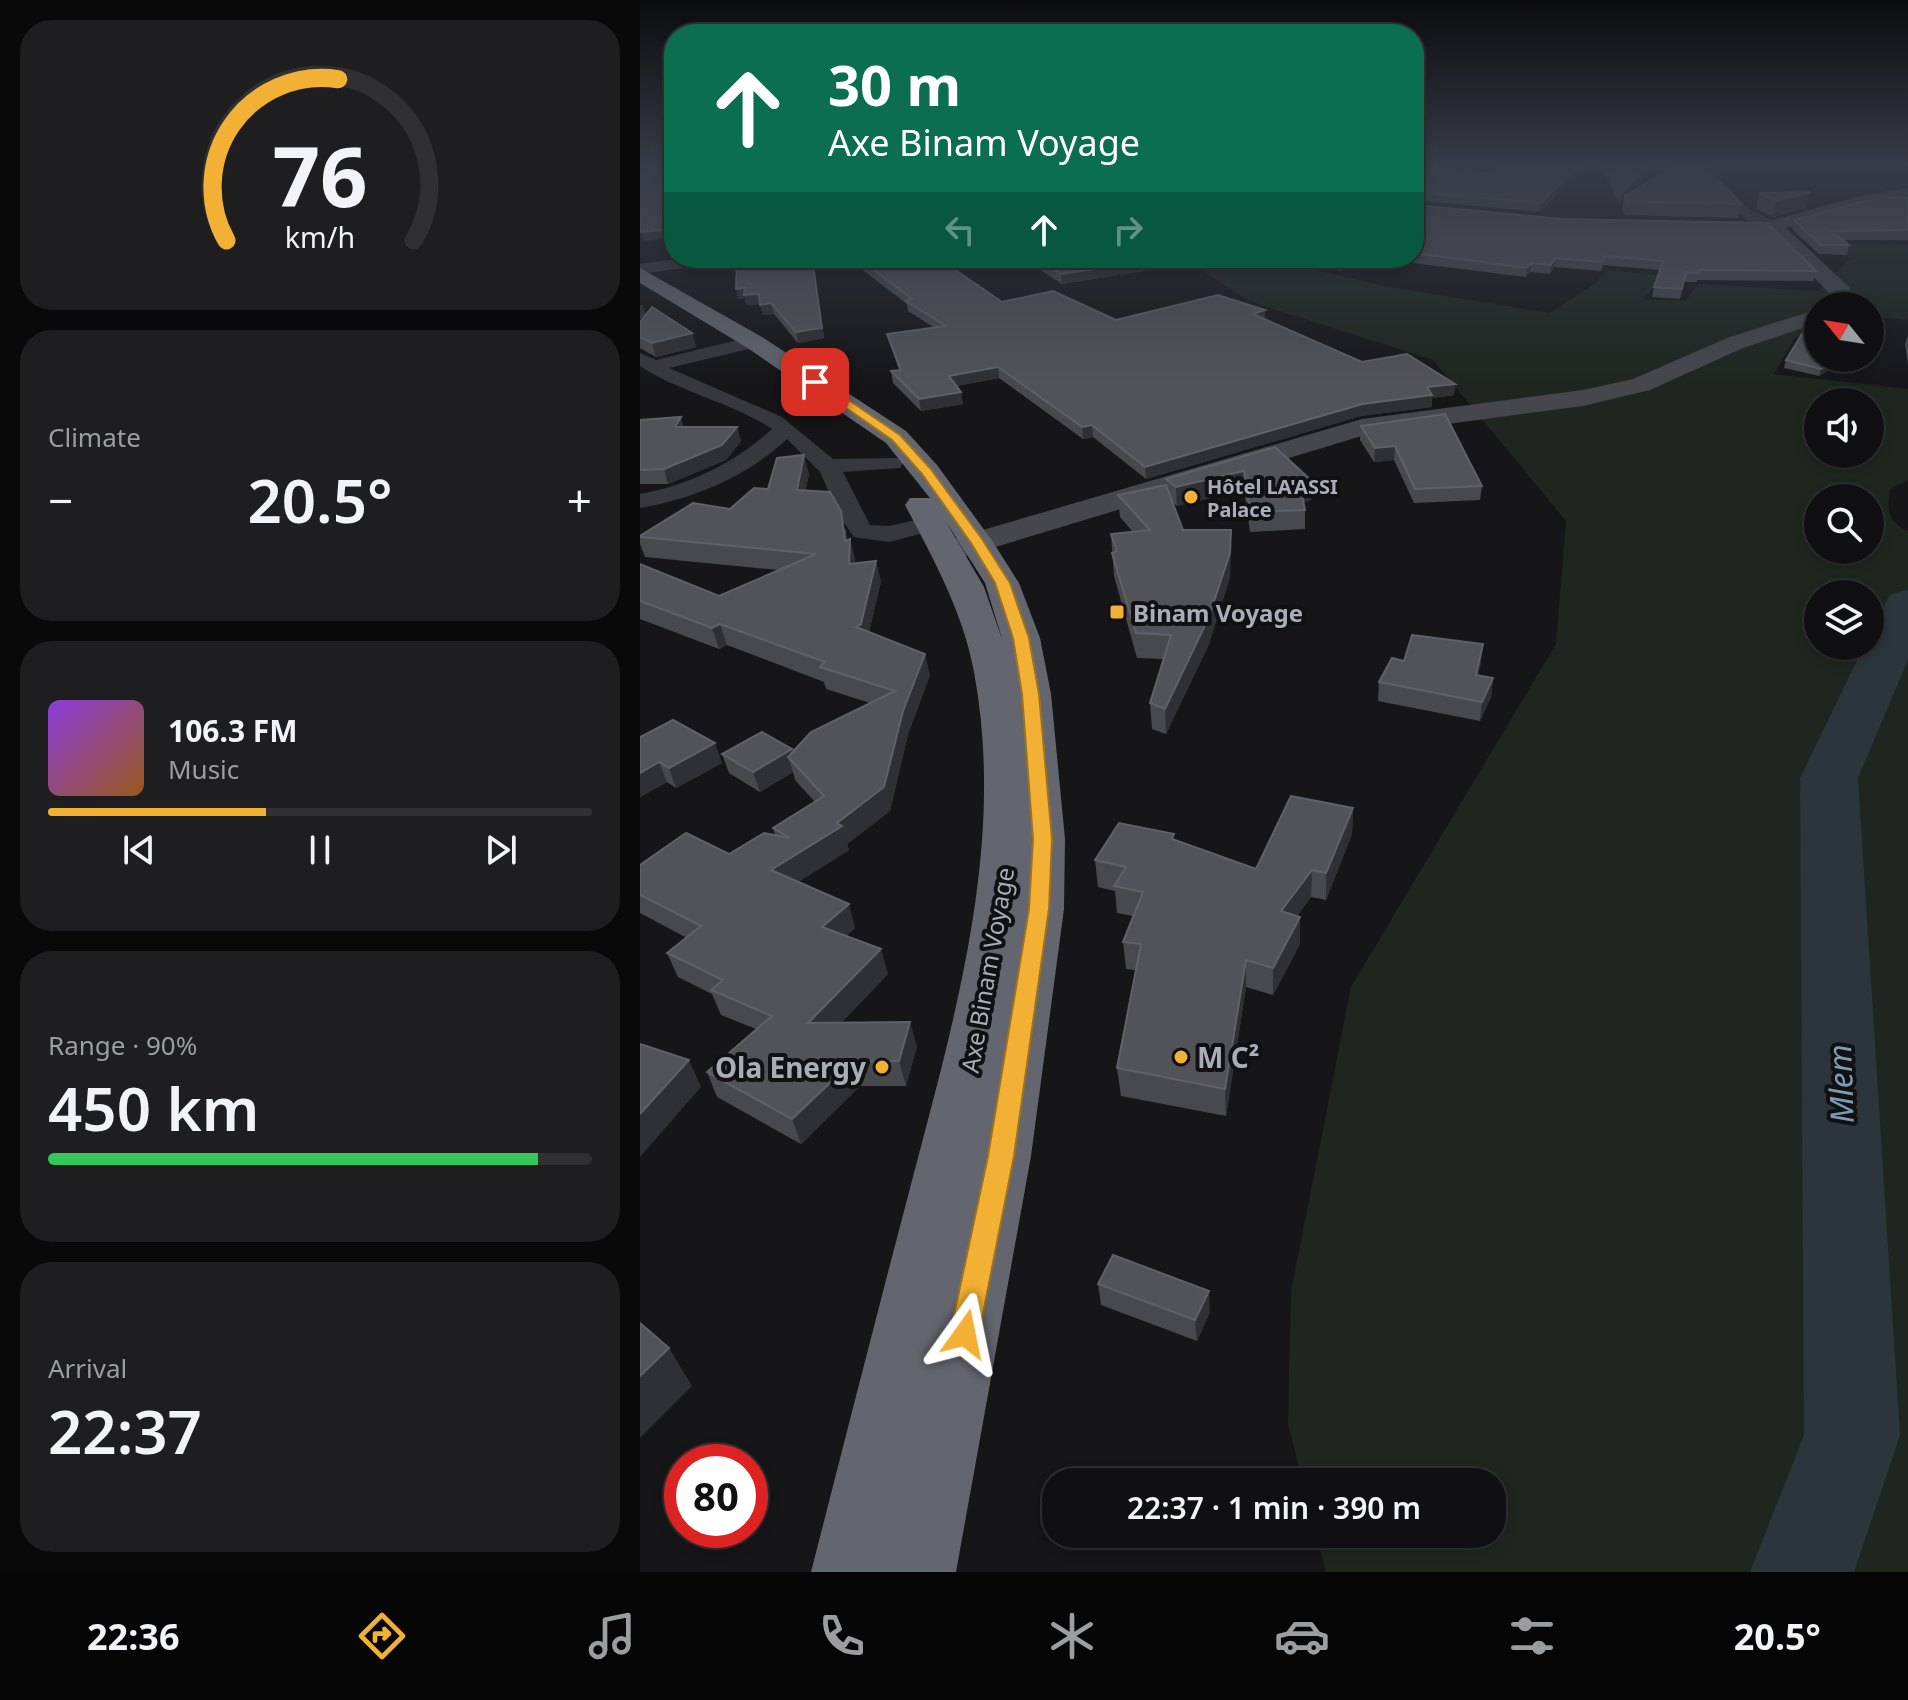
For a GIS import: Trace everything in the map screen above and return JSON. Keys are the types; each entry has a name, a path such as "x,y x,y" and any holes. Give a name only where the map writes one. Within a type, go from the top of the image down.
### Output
{"highway":[{"path":"640,272 856,428 892,463 952,539"},
{"path":"640,289 744,345 896,437 926,471 952,539"},
{"name":"Axe Binam Voyage","path":"952,539 987,642 1002,698 1009,842 1021,910 980,1027 974,1157"},
{"path":"851,1572 974,1157"},
{"path":"916,1572 974,1157"}],"street":[{"path":"1786,238 1841,292"},
{"path":"640,272 664,268"},
{"path":"648,363 666,374 744,402 786,428 838,480 848,512 863,532 952,539 1362,427 1583,398 1641,385 1735,343 1804,321"},
{"path":"648,363 744,345"},
{"path":"640,501 680,493 720,475 760,452 786,428"},
{"path":"827,466 892,463"}],"shaded area":[{"path":"1838,243 1908,245 1908,320 1884,318 1884,292 1804,292 1804,335 1795,337 1774,374 1908,389 1908,480 1890,489 1889,503 1892,519 1908,531 1908,1572 1326,1572 1320,1548 1506,1548 1506,1468 1299,1468 1288,1424 1291,1292 1351,987 1556,644 1566,521 1433,360 1249,301 1198,268 1308,268 1384,286 1550,313 1594,284 1608,270 1663,276 1644,299 1685,301 1699,284 1818,291 1850,259"}],"building":[{"path":"1424,238 1783,238 1816,271 1698,270 1699,273 1686,272 1682,289 1654,287 1663,261 1605,256 1602,262 1555,258 1551,265 1531,263 1527,268 1424,254"},
{"path":"1814,238 1840,238 1849,245 1821,245"},
{"path":"737,268 813,268 822,328 796,332 771,303 760,305 759,294 744,295 745,288 736,289"},
{"path":"871,268 953,268 1002,302 1053,291 1116,320 1218,295 1265,310 1253,314 1362,362 1407,354 1455,384 1427,387 1432,395 1362,404 1145,467 1092,425 1082,427 998,367 949,376 961,392 919,399 891,371 901,370 887,334 946,326 906,301 912,299"},
{"path":"1052,268 1102,268 1061,274"},
{"path":"652,307 692,333 652,343 640,337 640,322"},
{"path":"1802,334 1804,334 1804,365 1786,360"},
{"path":"1445,414 1482,486 1415,489 1395,446 1375,448 1361,426"},
{"path":"681,417 675,427 737,427 722,445 664,469 640,470 640,420"},
{"path":"1275,447 1312,481 1300,483 1305,510 1250,512 1244,471 1176,487 1166,479"},
{"path":"804,455 797,490 830,492 841,511 845,541 850,539 849,564 876,561 861,624 856,627 925,654 903,711 884,787 837,823 842,826 771,870 849,904 822,927 881,949 808,1023 910,1022 899,1061 852,1062 792,1119 707,1072 772,1016 711,990 723,980 667,953 701,926 640,895 640,865 686,833 729,854 764,833 790,838 773,828 824,796 788,757 811,732 895,691 820,667 825,662 720,624 712,628 640,601 640,564 719,596 816,554 640,536 693,503 730,509 754,488 768,489 777,458"},
{"path":"1166,485 1183,530 1231,530 1230,553 1208,619 1165,709 1150,703 1171,635 1136,633 1112,553 1117,551 1111,534 1150,530 1118,495"},
{"path":"1412,635 1483,644 1476,675 1493,678 1482,702 1379,682 1392,658 1404,661"},
{"path":"673,720 715,743 669,768 659,762 640,773 640,737"},
{"path":"762,732 792,749 753,772 722,754"},
{"path":"1291,796 1353,808 1326,873 1312,870 1281,911 1300,917 1273,968 1246,960 1225,1089 1117,1068 1141,944 1123,942 1143,892 1114,886 1126,867 1095,860 1119,823 1174,834 1172,839 1256,869"},
{"path":"640,1044 689,1060 640,1114"},
{"path":"1113,1255 1209,1291 1195,1320 1098,1284"},
{"path":"640,1323 669,1348 640,1376"}],"waterway":[{"name":"Mlem","path":"1802,1572 1852,1435 1829,778 1908,604"}],"place":[{"name":"Hôtel LA'ASSI Palace","path":"1191,497"},
{"name":"Binam Voyage","path":"1117,612"},
{"name":"M C²","path":"1181,1057"},
{"name":"Ola Energy","path":"882,1067"}],"route":[{"path":"815,382 896,437 916,458 977,542 1002,583 1021,638 1031,694 1042,839 1039,909 1001,1156 965,1334"}]}
